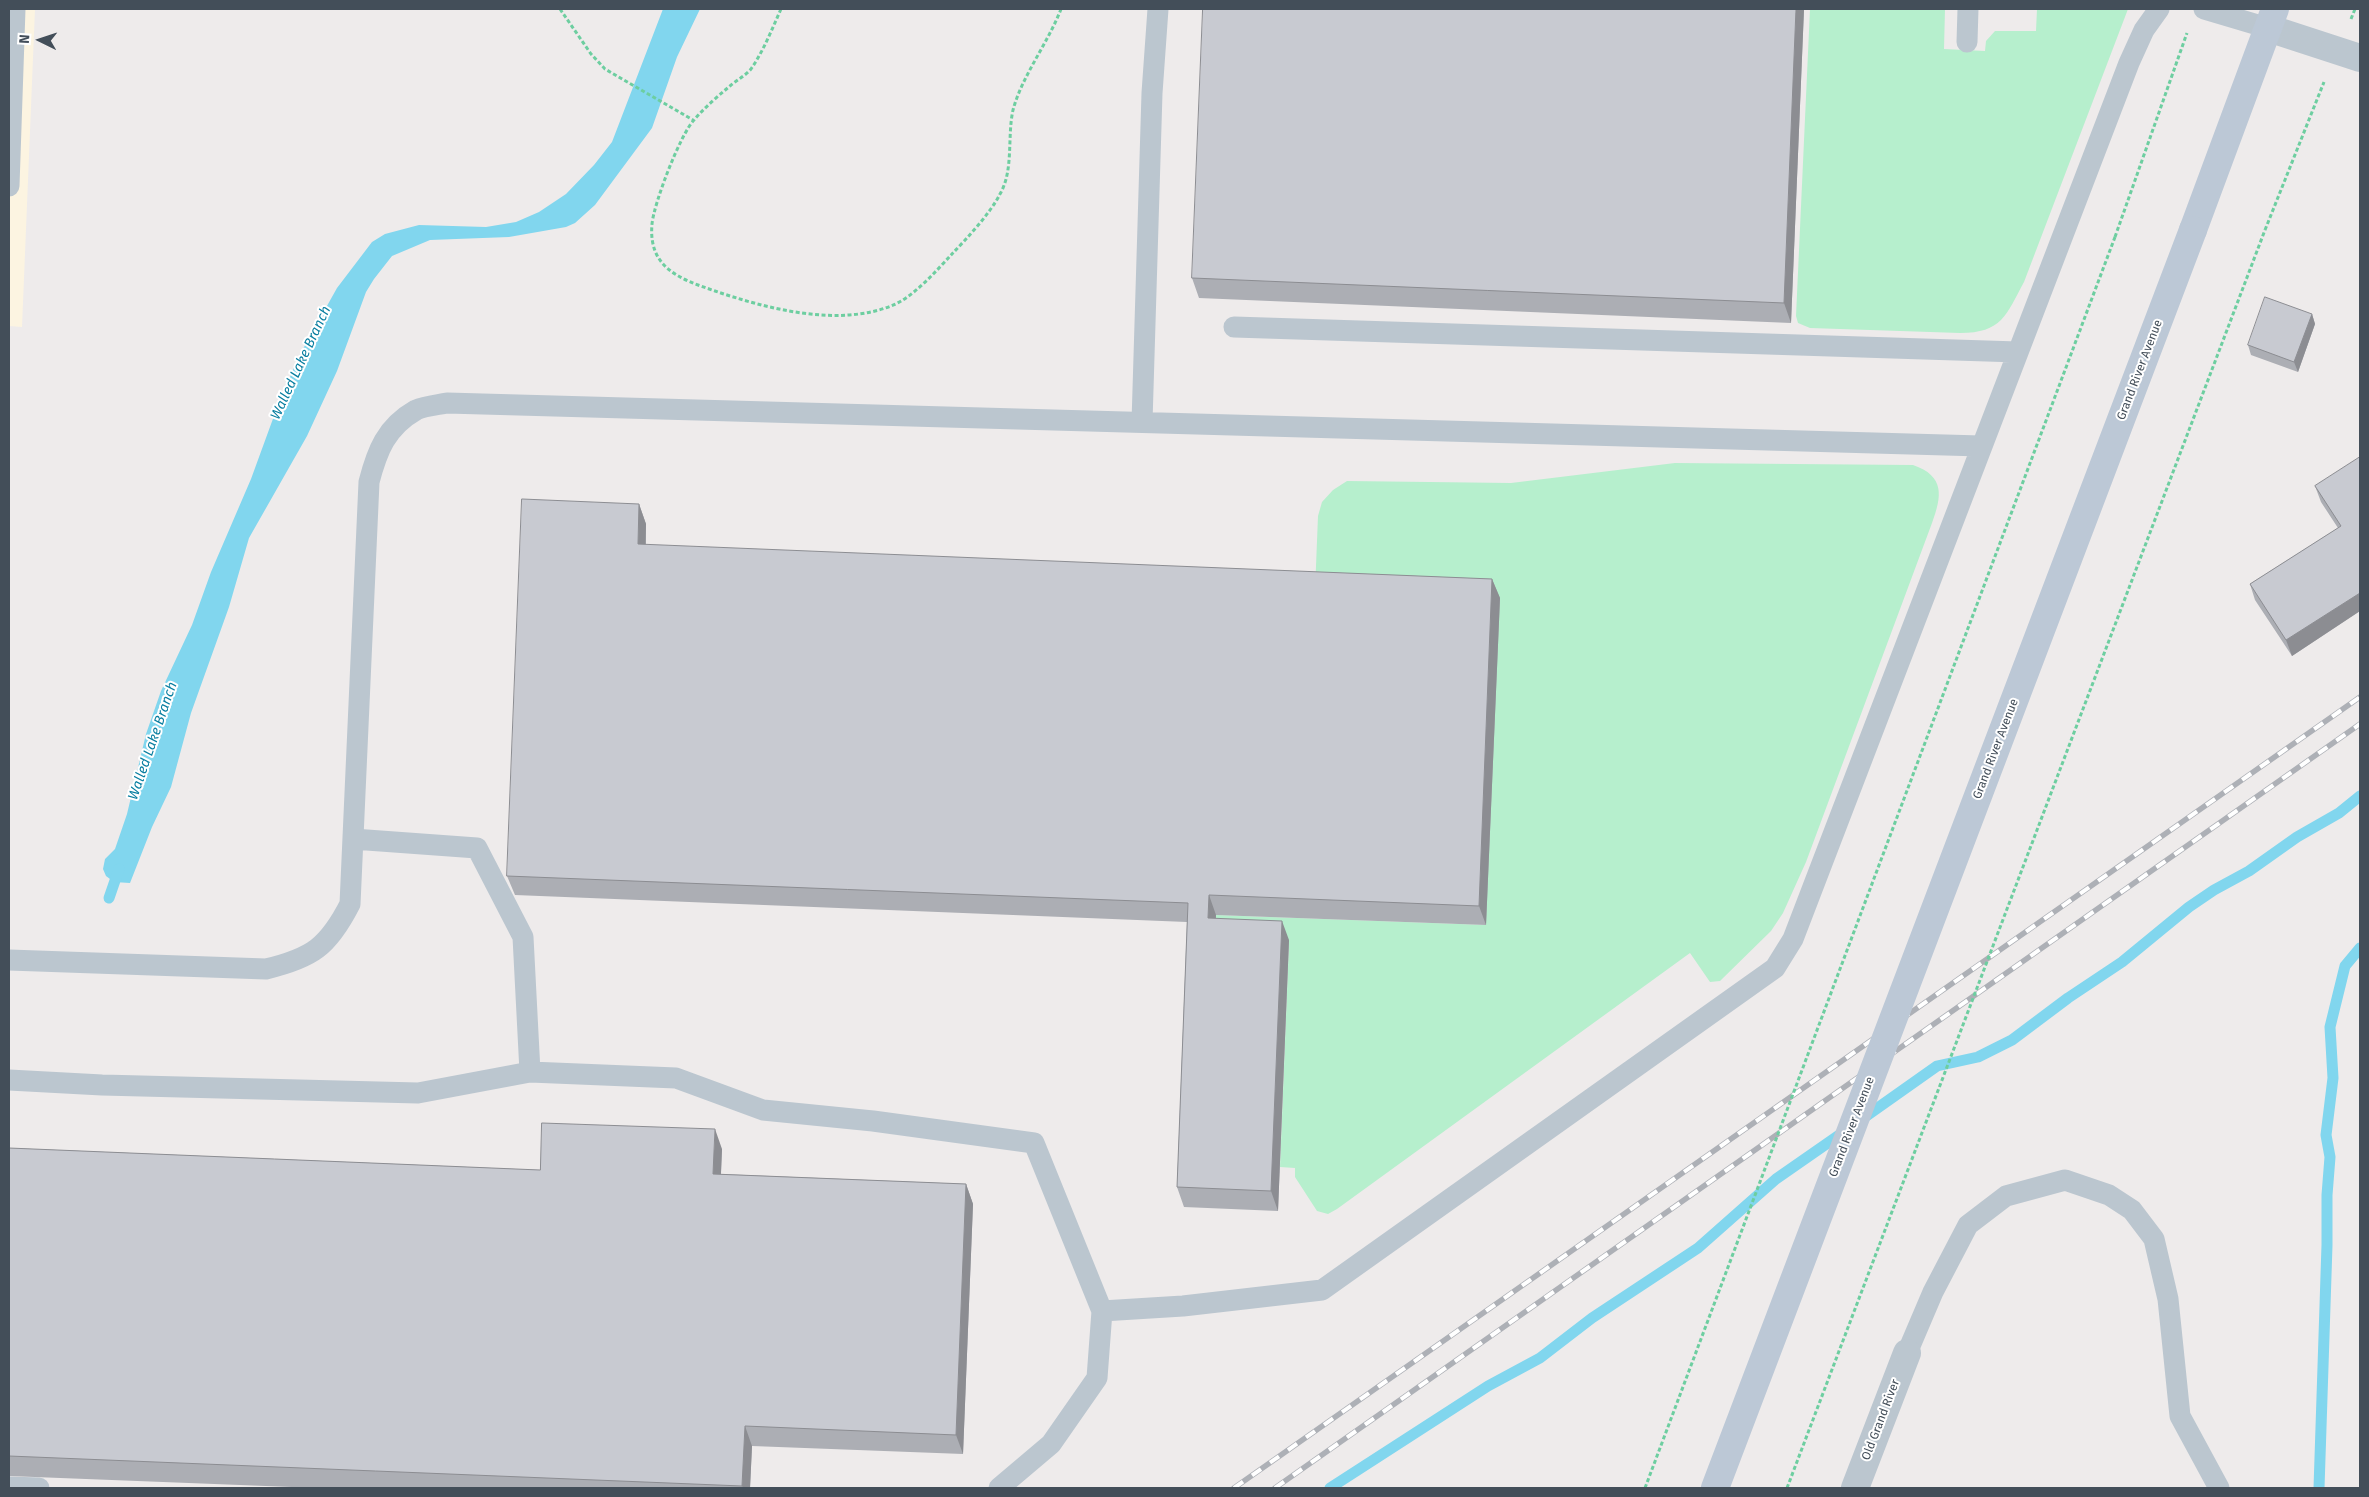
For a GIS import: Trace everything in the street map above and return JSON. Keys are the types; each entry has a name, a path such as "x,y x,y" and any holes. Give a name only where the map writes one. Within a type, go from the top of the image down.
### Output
{"main road":[{"name":"Grand River Avenue","path":"1716,1488 2272,18"}],"street":[{"path":"2272,18 2349,54"},
{"name":"Old Grand River","path":"1855,1488 1907,1353"}],"lane":[{"path":"9,186 15,9"},
{"path":"1142,422 1152,93 1158,9"},
{"path":"1967,42 1968,9"},
{"path":"1102,1311 1183,1306 1322,1290 1775,968 1793,939 2129,63 2144,30 2158,9"},
{"path":"2204,9 2272,18"},
{"path":"1234,327 2018,352"},
{"path":"9,960 266,969 292,962 316,950 336,930 350,904 369,482 377,453 393,427 417,410 446,402 1982,446"},
{"path":"353,839 476,848 523,937 530,1072"},
{"path":"9,1080 102,1085 418,1094 530,1072 676,1078 763,1110 873,1121 1034,1143 1102,1311 1097,1378 1051,1444 999,1488"},
{"path":"1907,1353 1932,1292 1968,1225 2006,1196 2064,1180 2109,1195 2132,1210 2154,1239 2168,1299 2180,1416 2219,1488"},
{"path":"9,1487 39,1488"}],"path":[{"path":"560,9 591,54 605,70 693,120"},
{"path":"782,9 767,41 749,71 693,120 679,145 652,221 652,241 655,253 668,270 687,282 734,297 826,317 851,315 892,306 926,282 957,249 1000,194 1007,175 1013,110 1061,9"},
{"path":"1787,1488 2314,102 2349,54 2354,9"},
{"path":"1645,1488 2115,237 2189,27"}],"shaded area":[{"path":"9,9 35,9 22,327 9,326"}],"green space":[{"path":"1810,9 1945,9 1944,49 1985,51 1986,41 1995,31 2036,31 2037,9 2128,9 2024,282 2007,313 1994,326 1985,330 1960,333 1810,328 1798,323 1796,316"},
{"path":"1675,463 1913,465 1931,475 1936,481 1938,488 1938,504 1932,523 1806,862 1783,913 1771,931 1720,981 1710,982 1690,953 1337,1209 1328,1214 1317,1211 1295,1177 1295,1168 1280,1167 1289,941 1215,938 1216,915 1486,925 1315,591 1318,516 1322,502 1333,490 1347,481 1511,483"}],"water":[{"path":"663,9 700,9 677,57 652,128 595,205 575,223 566,227 509,237 430,240 392,256 374,279 366,292 337,371 307,436 249,538 229,607 191,713 171,787 152,827 130,883 114,882 106,876 103,869 105,859 115,849 127,814 146,734 161,691 192,625 211,572 251,479 278,405 299,356 337,288 372,242 385,234 419,225 486,227 516,222 539,212 566,194 594,165 612,142"}],"building":[{"path":"1203,9 1796,9 1784,303 1192,278"},
{"path":"2265,297 2312,314 2294,362 2248,345"},
{"path":"2360,457 2360,593 2286,640 2250,584 2341,526 2315,486"},
{"path":"522,499 639,504 638,544 1492,579 1479,906 1209,895 1208,918 1282,921 1271,1191 1177,1187 1188,903 507,876"},
{"path":"542,1123 715,1129 713,1174 966,1184 956,1435 745,1426 742,1486 9,1456 9,1148 540,1170"}],"waterway":[{"path":"1862,1119 1937,1066 1978,1057 2012,1040 2068,998 2122,962 2189,907 2214,890 2249,871 2297,837 2339,813 2360,796"},
{"name":"Walled Lake Branch","path":"109,898 119,869"},
{"path":"2319,1488 2327,1195 2330,1157 2326,1135 2333,1078 2330,1027 2345,966 2360,948"},
{"path":"1330,1488 1488,1386 1540,1358 1592,1318 1698,1248 1776,1179 1845,1131"}],"railway":[{"path":"1234,1488 2360,697"},
{"path":"1275,1488 2360,724"}]}
